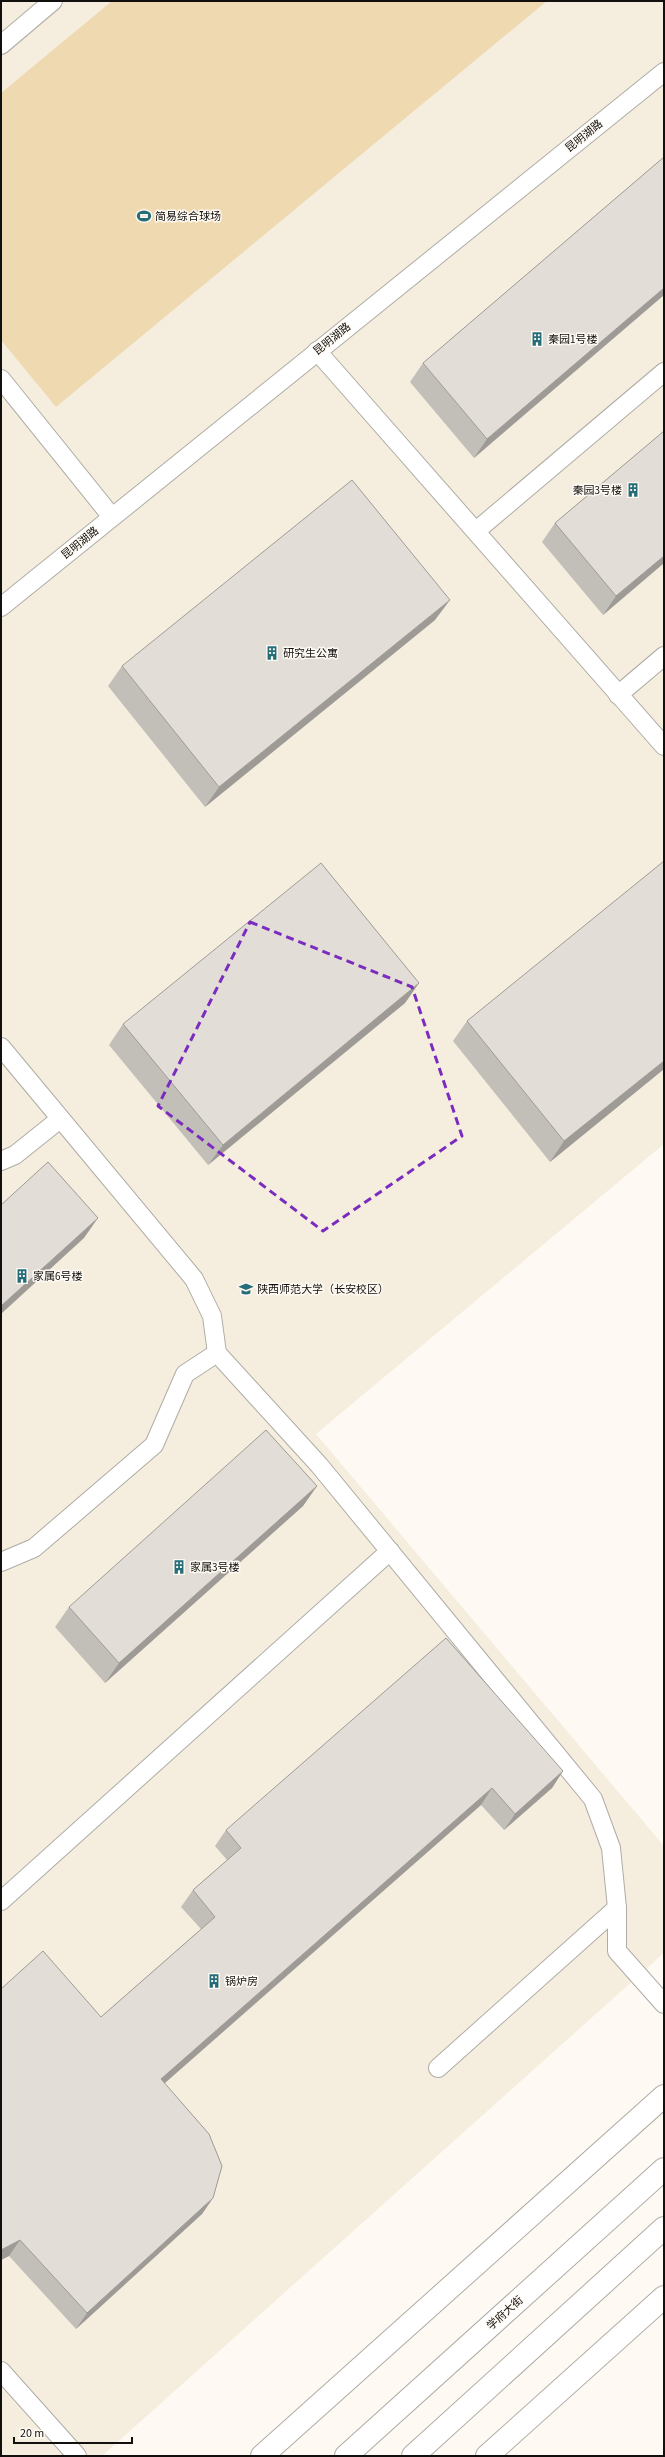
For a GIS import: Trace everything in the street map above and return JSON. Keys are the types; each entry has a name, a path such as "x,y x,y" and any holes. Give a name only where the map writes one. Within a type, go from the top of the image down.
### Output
{"street":[{"path":"262,2456 664,2096"},
{"name":"学府大街","path":"346,2456 664,2169"},
{"path":"413,2456 664,2228"},
{"path":"487,2456 664,2296"}],"lane":[{"path":"1,44 53,1"},
{"name":"昆明湖路","path":"1,607 316,351 664,72"},
{"path":"316,351 664,746"},
{"path":"476,531 664,372"},
{"path":"1,379 112,517"},
{"path":"618,695 664,656"},
{"path":"1,1047 194,1279 212,1316 217,1353 319,1465 593,1799 612,1848 617,1908 617,1951 664,2004"},
{"path":"1,1161 15,1155 60,1119"},
{"path":"1,1562 34,1548 154,1445 185,1374 217,1353"},
{"path":"1,1901 390,1551"},
{"path":"438,2068 617,1908"},
{"path":"1,2371 77,2456"}],"highlighted area":[{"path":"250,922 412,987 462,1136 323,1231 158,1106"}],"shaded area":[{"name":"陕西师范大学（长安校区）","path":"1,1 664,1 664,1144 316,1434 664,1846 664,1953 102,2456 1,2456"},
{"name":"简易综合球场","path":"112,1 547,1 56,407 1,340 1,93"}],"building":[{"name":"秦园1号楼","path":"664,157 664,288 487,439 423,363"},
{"name":"秦园3号楼","path":"664,431 664,556 616,596 555,523"},
{"name":"研究生公寓","path":"352,480 450,600 219,787 122,666"},
{"path":"664,861 664,1061 564,1141 467,1021"},
{"path":"321,863 419,983 223,1145 123,1024"},
{"name":"家属6号楼","path":"48,1162 98,1218 1,1306 1,1205"},
{"name":"家属3号楼","path":"266,1430 317,1486 119,1663 69,1607"},
{"name":"锅炉房","path":"446,1638 563,1771 515,1814 492,1788 161,2079 209,2134 222,2166 213,2198 87,2313 20,2240 1,2250 1,1989 43,1951 101,2017 215,1917 193,1890 241,1848 226,1830"}],"place":[{"name":"简易综合球场","path":"144,216"},
{"name":"秦园1号楼","path":"537,339"},
{"name":"秦园3号楼","path":"633,490"},
{"name":"研究生公寓","path":"272,653"},
{"name":"家属6号楼","path":"22,1276"},
{"name":"陕西师范大学（长安校区）","path":"246,1289"},
{"name":"家属3号楼","path":"179,1567"},
{"name":"锅炉房","path":"214,1981"}]}
